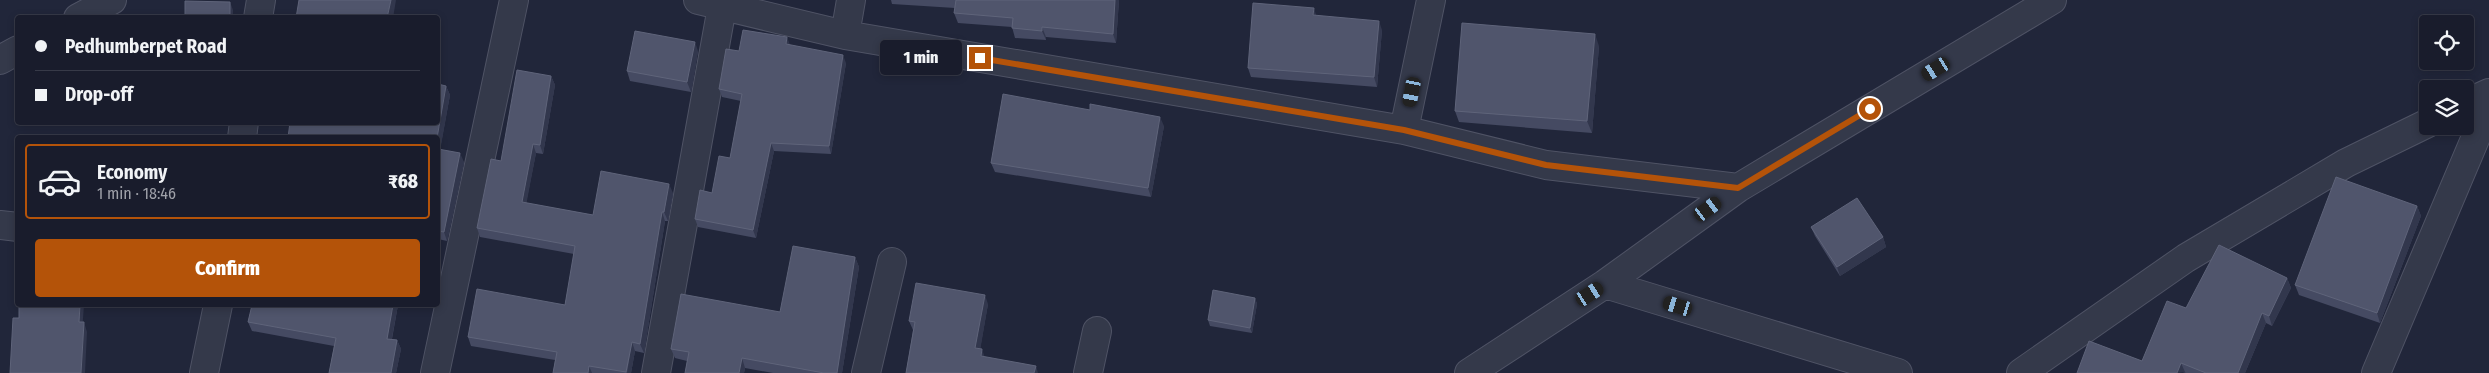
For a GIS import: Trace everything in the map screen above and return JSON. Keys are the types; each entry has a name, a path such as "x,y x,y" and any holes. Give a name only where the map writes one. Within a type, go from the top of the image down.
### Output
{"street":[{"path":"258,15 261,0"},
{"path":"435,373 514,0"},
{"path":"845,35 851,0"},
{"path":"1404,130 1431,0"},
{"path":"1469,373 1605,284 1738,188 2052,0"},
{"path":"656,373 710,4 845,35 1404,130 1546,165 1738,188"},
{"path":"0,60 15,52"},
{"path":"2474,100 2489,93"},
{"path":"2376,373 2489,106"},
{"path":"2022,373 2186,258 2346,162 2419,127"},
{"path":"0,225 15,227"},
{"path":"866,373 892,262"},
{"path":"1605,284 1898,373"},
{"path":"204,373 218,307"},
{"path":"1088,373 1097,331"}],"building":[{"path":"299,0 391,0 388,15 296,15"},
{"path":"956,0 1115,0 1113,34 1042,27 1042,31 1012,28 1013,18 954,13"},
{"path":"185,1 230,2 230,15 185,15"},
{"path":"1253,3 1314,8 1313,15 1379,21 1374,77 1248,68"},
{"path":"1462,23 1595,34 1587,121 1455,111"},
{"path":"743,30 787,37 786,44 843,55 829,146 771,143 753,230 695,219 700,190 712,193 719,156 730,158 742,94 719,89 726,49 739,51"},
{"path":"635,31 695,42 687,82 627,71"},
{"path":"517,70 551,76 540,145 533,144 522,202 593,215 601,171 669,184 664,212 662,212 640,344 632,342 626,372 589,366 588,373 553,373 557,352 468,337 477,289 565,305 575,246 477,228 491,159 501,161"},
{"path":"440,84 446,86 440,121"},
{"path":"1003,94 1090,110 1090,104 1160,117 1148,188 991,163"},
{"path":"290,125 439,125 438,135 288,135"},
{"path":"440,149 460,153 444,232 440,231"},
{"path":"2336,177 2417,206 2377,313 2295,285"},
{"path":"1857,198 1883,237 1837,267 1811,227"},
{"path":"2219,245 2287,278 2269,316 2262,313 2238,373 2206,373 2181,363 2177,373 2077,373 2089,341 2142,361 2167,301 2186,308"},
{"path":"793,246 855,257 837,373 824,373 742,358 739,373 685,373 689,352 671,349 681,294 780,312"},
{"path":"916,283 985,295 975,348 982,349 981,356 1036,366 1034,373 906,373 915,322 909,321"},
{"path":"1213,290 1255,298 1250,328 1208,320"},
{"path":"19,307 80,307 79,322 84,322 81,373 10,373 13,318 19,318"},
{"path":"252,307 393,307 387,339 397,340 391,373 329,373 336,338 248,322"}],"route":[{"path":"980,58 1404,130 1546,165 1738,188 1870,109"}]}
